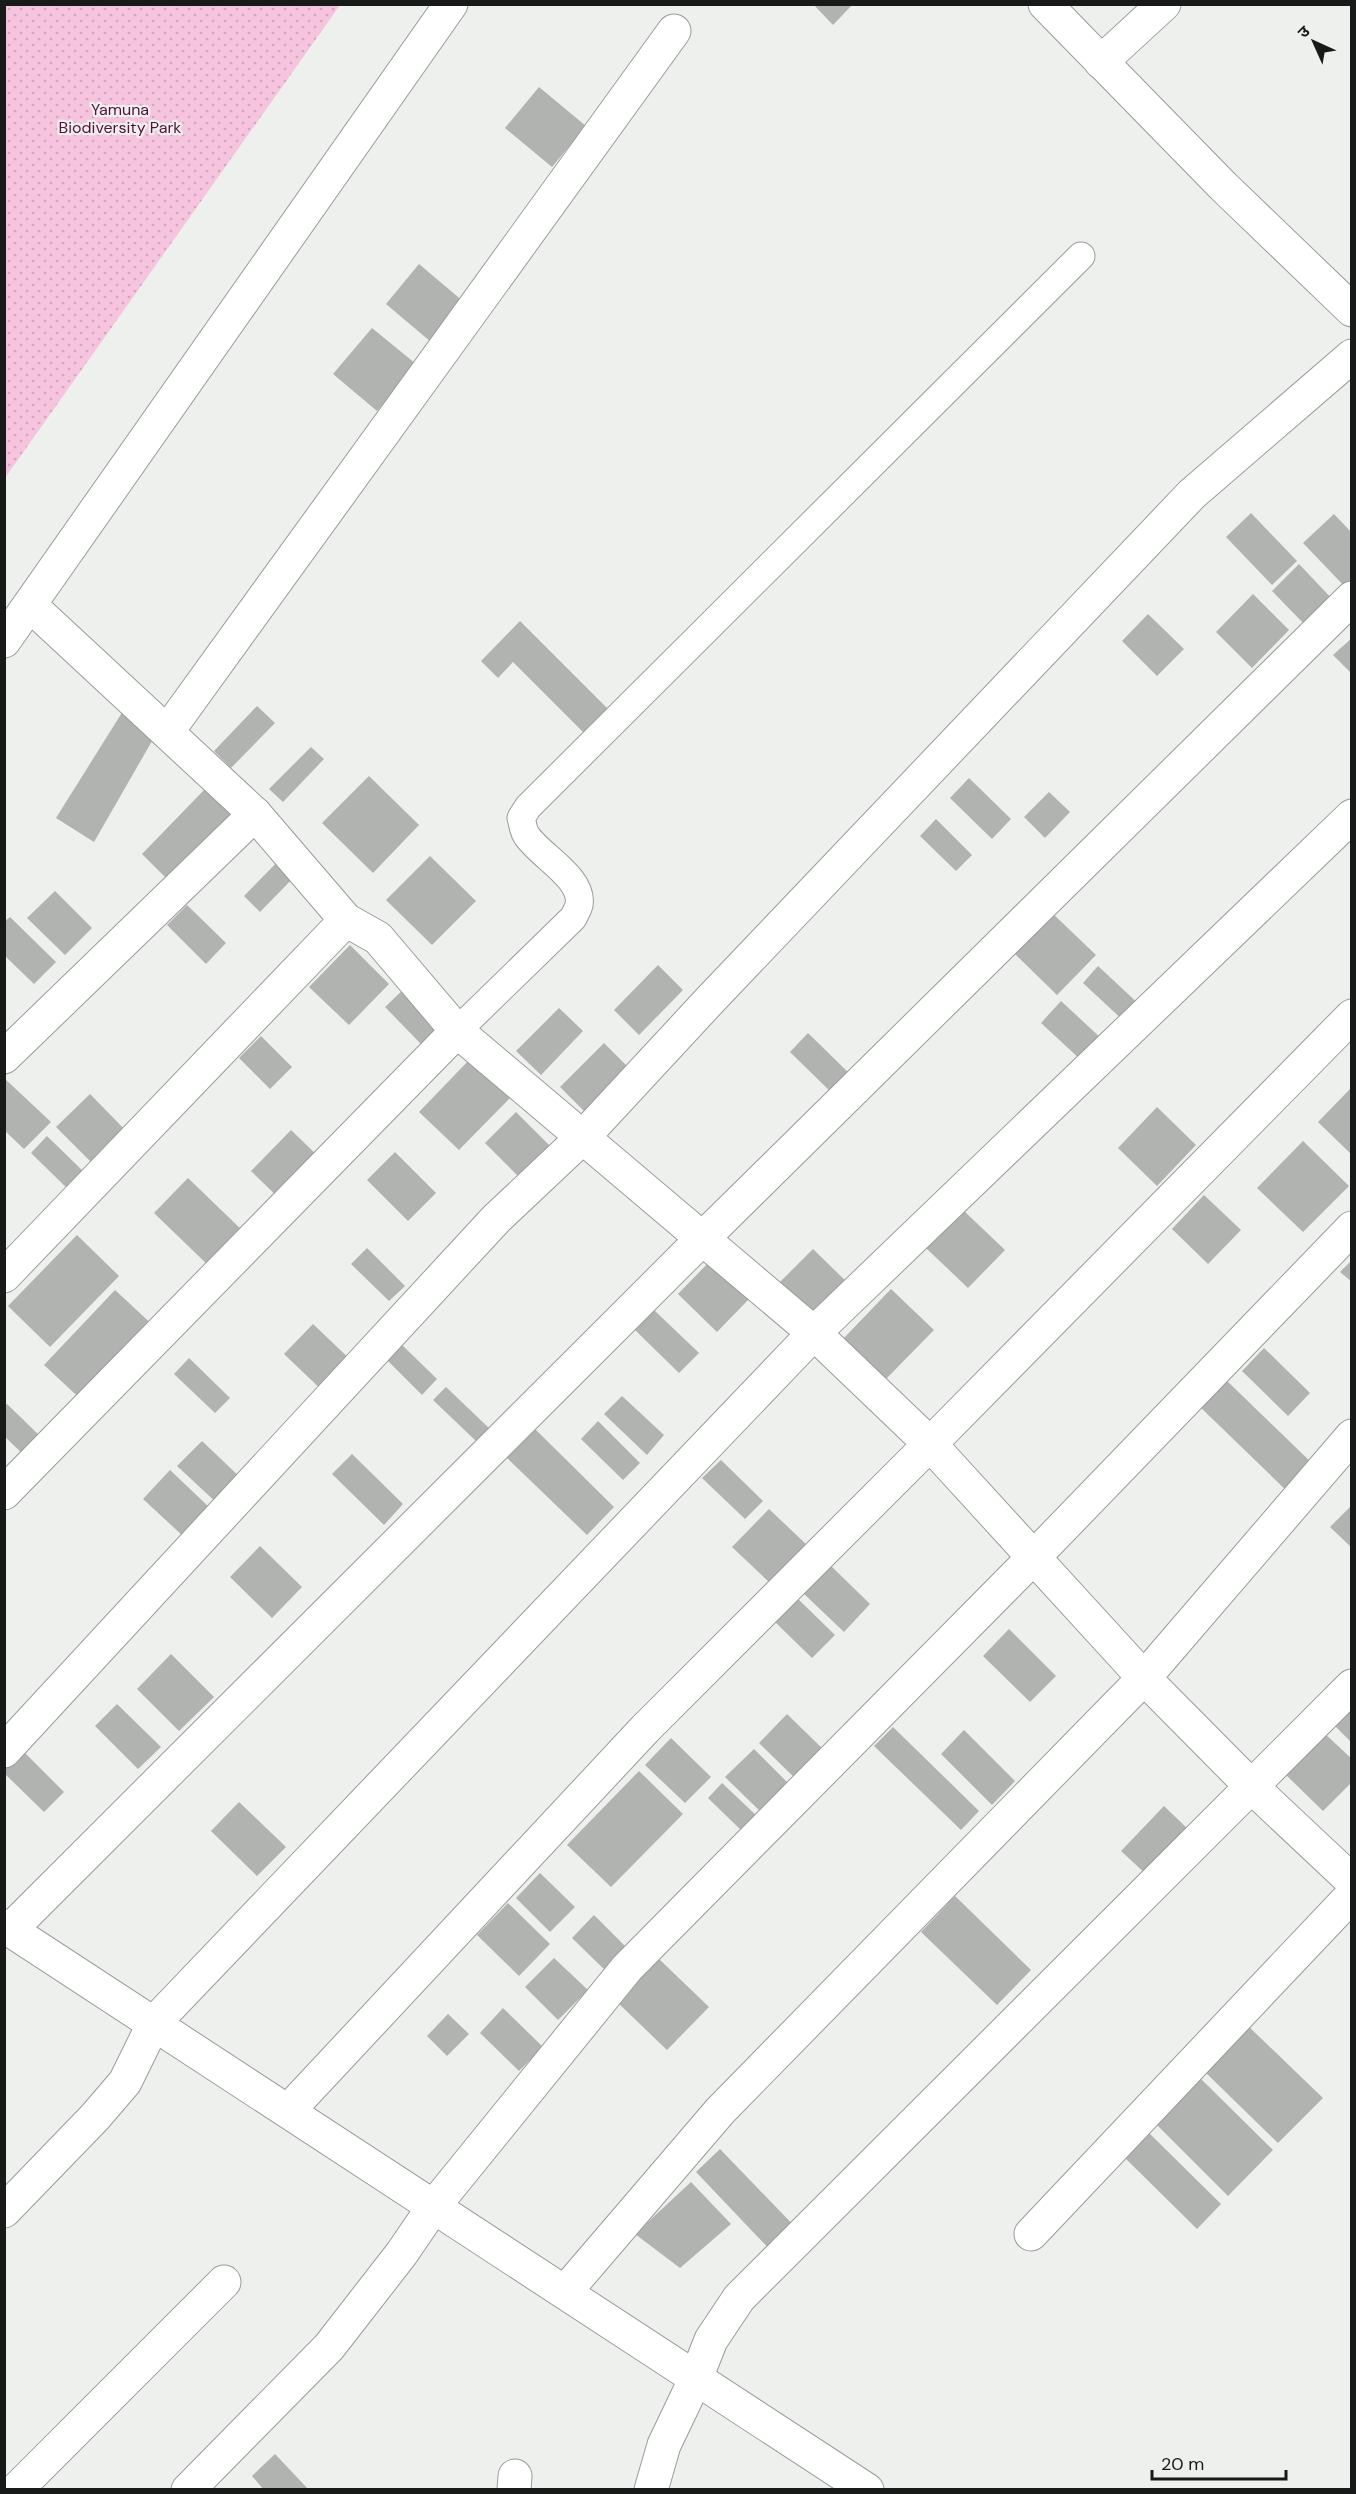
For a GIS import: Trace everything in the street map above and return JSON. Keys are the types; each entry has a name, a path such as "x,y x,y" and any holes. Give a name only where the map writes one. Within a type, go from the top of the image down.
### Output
{"street":[{"path":"4,641 451,4"},
{"path":"1045,4 1223,186 1352,310"},
{"path":"1101,62 1164,4"},
{"path":"167,732 674,31"},
{"path":"4,1751 496,1219 583,1137 1192,494 1352,356"},
{"path":"867,2490 7,1928 1352,598"},
{"path":"30,604 255,814 346,920 378,938 457,1031 814,1334 930,1444 1144,1678 1252,1787 1352,1881"},
{"path":"4,1058 255,814"},
{"path":"4,2211 95,2117 125,2082 154,2023 814,1334 1352,816"},
{"path":"4,1276 346,920"},
{"path":"288,2111 645,1729 1352,1016"},
{"path":"4,1493 457,1031"},
{"path":"188,2490 334,2341 402,2253 434,2206 627,1968 1033,1558 1352,1228"},
{"path":"565,2292 720,2111 1144,1678 1352,1436"},
{"path":"651,2490 664,2445 696,2378 711,2340 739,2298 1352,1686"},
{"path":"1031,2234 1352,1895"},
{"path":"16,2490 224,2282"}],"lane":[{"path":"457,1031 573,918 579,904 577,888 568,876 533,844 525,833 521,818 528,807 1081,256"}],"green space":[{"name":"Yamuna Biodiversity Park","path":"4,5 340,5 5,478"}],"building":[{"path":"813,4 853,4 833,25"},
{"path":"539,87 586,126 552,167 505,128"},
{"path":"419,264 464,302 431,342 386,304"},
{"path":"372,328 416,364 377,411 333,374"},
{"path":"1251,513 1297,561 1272,585 1226,537"},
{"path":"1334,514 1352,533 1352,584 1347,589 1303,543"},
{"path":"1299,564 1336,603 1309,629 1272,591"},
{"path":"1253,594 1289,630 1252,668 1216,632"},
{"path":"1148,614 1184,649 1157,676 1122,641"},
{"path":"520,621 612,713 588,737 513,662 498,678 481,661"},
{"path":"1352,638 1352,674 1333,655"},
{"path":"257,706 275,723 231,768 214,751"},
{"path":"123,711 152,741 94,842 56,818"},
{"path":"311,747 324,759 283,802 269,789"},
{"path":"369,776 419,825 373,873 322,823"},
{"path":"969,778 1011,819 992,839 950,798"},
{"path":"205,789 236,820 173,885 142,854"},
{"path":"1049,792 1070,812 1045,838 1024,817"},
{"path":"936,819 972,855 956,871 920,836"},
{"path":"285,854 301,870 260,912 244,896"},
{"path":"430,856 476,901 432,945 386,900"},
{"path":"55,891 92,928 65,955 27,918"},
{"path":"187,905 226,943 206,964 167,925"},
{"path":"1051,912 1096,955 1057,995 1013,952"},
{"path":"10,917 56,962 34,984 4,955 4,922"},
{"path":"350,945 389,984 349,1025 309,987"},
{"path":"658,965 683,990 639,1035 614,1010"},
{"path":"1098,966 1142,1007 1126,1023 1083,983"},
{"path":"406,987 443,1024 422,1045 385,1007"},
{"path":"1061,1001 1102,1039 1082,1061 1041,1023"},
{"path":"559,1008 583,1031 541,1075 516,1051"},
{"path":"808,1033 855,1079 836,1097 790,1052"},
{"path":"261,1036 292,1067 270,1089 239,1058"},
{"path":"604,1043 630,1069 586,1113 560,1087"},
{"path":"471,1058 511,1097 459,1150 419,1112"},
{"path":"4,1078 51,1122 24,1149 4,1130"},
{"path":"1352,1087 1352,1155 1318,1122"},
{"path":"90,1094 131,1136 98,1169 56,1127"},
{"path":"1157,1107 1196,1145 1157,1186 1118,1148"},
{"path":"516,1112 557,1153 526,1184 485,1143"},
{"path":"291,1130 322,1160 282,1201 251,1171"},
{"path":"47,1136 88,1176 72,1193 31,1153"},
{"path":"1303,1141 1349,1186 1303,1232 1257,1188"},
{"path":"395,1152 436,1193 408,1221 367,1180"},
{"path":"188,1178 245,1233 211,1268 154,1213"},
{"path":"1204,1195 1241,1230 1208,1264 1172,1229"},
{"path":"964,1211 1005,1250 968,1288 926,1248"},
{"path":"77,1235 119,1276 50,1347 8,1306"},
{"path":"367,1248 405,1286 389,1301 351,1264"},
{"path":"813,1249 854,1289 819,1325 777,1285"},
{"path":"711,1260 750,1298 717,1332 678,1294"},
{"path":"1352,1260 1352,1282 1340,1272"},
{"path":"891,1289 934,1330 886,1379 844,1338"},
{"path":"115,1290 157,1329 86,1404 44,1365"},
{"path":"654,1310 699,1353 679,1373 635,1330"},
{"path":"313,1324 355,1364 326,1394 284,1354"},
{"path":"400,1343 437,1379 422,1395 385,1358"},
{"path":"1264,1348 1310,1393 1288,1416 1242,1371"},
{"path":"189,1358 230,1398 215,1413 174,1374"},
{"path":"1225,1379 1317,1468 1290,1494 1198,1405"},
{"path":"446,1387 490,1429 477,1442 433,1400"},
{"path":"622,1396 664,1435 647,1455 604,1414"},
{"path":"7,1404 42,1438 25,1456 4,1436 4,1406"},
{"path":"598,1421 640,1463 623,1480 581,1439"},
{"path":"534,1428 614,1507 587,1535 506,1457"},
{"path":"202,1441 243,1480 219,1505 177,1466"},
{"path":"352,1454 403,1504 384,1525 332,1474"},
{"path":"721,1460 763,1501 745,1519 702,1478"},
{"path":"170,1470 210,1508 183,1536 143,1499"},
{"path":"1352,1505 1352,1548 1330,1527"},
{"path":"769,1509 808,1546 771,1584 732,1547"},
{"path":"260,1546 302,1587 272,1618 230,1577"},
{"path":"829,1564 870,1604 844,1632 802,1592"},
{"path":"797,1598 835,1635 812,1658 774,1621"},
{"path":"1009,1629 1056,1676 1030,1702 983,1656"},
{"path":"171,1654 214,1697 179,1731 137,1689"},
{"path":"117,1704 161,1747 138,1769 95,1726"},
{"path":"1352,1707 1352,1743 1334,1725"},
{"path":"787,1714 827,1753 799,1782 759,1743"},
{"path":"893,1727 979,1811 961,1830 874,1746"},
{"path":"964,1730 1015,1781 992,1805 941,1754"},
{"path":"1323,1732 1352,1759 1352,1782 1323,1811 1284,1773"},
{"path":"671,1738 711,1777 685,1803 645,1765"},
{"path":"20,1748 64,1792 44,1812 4,1773 4,1764"},
{"path":"754,1749 792,1787 764,1815 725,1777"},
{"path":"639,1771 683,1814 611,1887 567,1845"},
{"path":"722,1783 759,1818 745,1834 708,1798"},
{"path":"239,1802 286,1847 257,1876 211,1831"},
{"path":"1164,1806 1191,1832 1148,1876 1121,1851"},
{"path":"540,1873 575,1907 550,1932 516,1898"},
{"path":"955,1896 1031,1970 997,2005 921,1932"},
{"path":"508,1903 550,1944 519,1976 477,1935"},
{"path":"594,1915 633,1954 611,1976 572,1938"},
{"path":"554,1958 588,1990 558,2020 525,1987"},
{"path":"658,1958 709,2007 667,2050 616,2001"},
{"path":"503,2008 543,2047 519,2071 480,2033"},
{"path":"448,2014 469,2034 447,2056 427,2036"},
{"path":"1247,2025 1323,2098 1278,2143 1203,2070"},
{"path":"1198,2076 1273,2150 1228,2196 1154,2122"},
{"path":"1145,2129 1221,2204 1197,2229 1121,2154"},
{"path":"720,2149 800,2232 776,2256 696,2172"},
{"path":"691,2182 731,2224 680,2268 635,2234"},
{"path":"275,2454 309,2490 264,2490 252,2476"}]}
